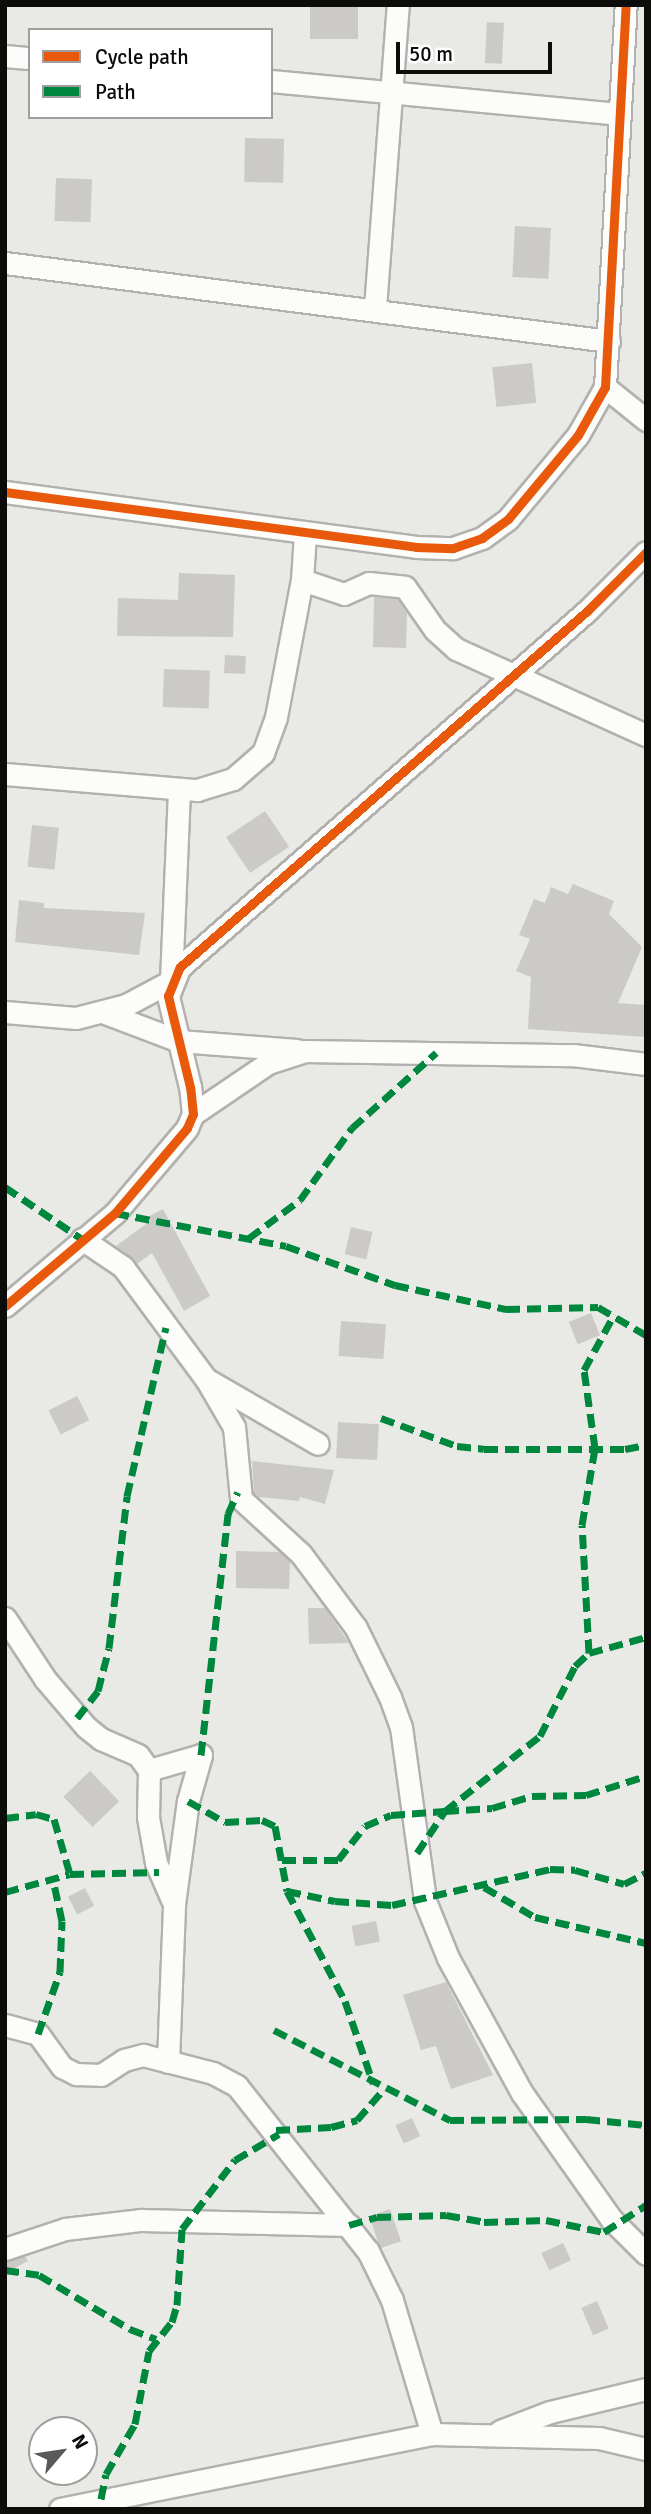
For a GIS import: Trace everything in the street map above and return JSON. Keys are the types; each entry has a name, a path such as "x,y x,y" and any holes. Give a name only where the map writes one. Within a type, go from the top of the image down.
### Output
{"street":[{"path":"375,308 398,5"},
{"path":"5,492 305,534 453,548 482,538 508,519 578,435 605,387 626,5"},
{"path":"5,56 28,58"},
{"path":"273,81 618,114"},
{"path":"5,263 375,308 609,341"},
{"path":"605,387 646,420"},
{"path":"5,774 179,790 197,790 233,779 263,753 276,717 302,580 305,534"},
{"path":"5,1012 76,1018 105,1013 171,981 180,967 587,611 646,552"},
{"path":"302,580 344,594 369,583 405,587 435,630 456,649 646,735"},
{"path":"179,790 171,981 168,996 193,1114"},
{"path":"105,1013 179,1041 305,1051 573,1055 646,1064"},
{"path":"5,1306 114,1213 177,1140 193,1114 268,1063 305,1051"},
{"path":"82,1239 123,1267 206,1379 234,1427 241,1499 301,1554 356,1628 390,1697 401,1727 425,1901 471,2004 522,2093 568,2159 612,2220 646,2254"},
{"path":"206,1379 318,1444"},
{"path":"5,1618 45,1679 86,1727 101,1740 138,1755 149,1770 148,1817 156,1863 174,1904"},
{"path":"149,1770 201,1755 188,1801 174,1904 168,2062"},
{"path":"5,2025 38,2034 62,2067 76,2074 101,2075 124,2060 143,2055 213,2073 237,2085 368,2251 392,2300 432,2434"},
{"path":"5,2249 65,2229 141,2220 349,2225"},
{"path":"491,2435 550,2413 646,2389"},
{"path":"60,2509 432,2434 599,2438 646,2448"}],"building":[{"path":"310,5 358,5 358,39 310,39"},
{"path":"487,22 504,23 502,64 485,63"},
{"path":"245,138 284,139 283,183 244,182"},
{"path":"56,178 92,179 90,222 54,221"},
{"path":"515,226 551,228 548,279 512,277"},
{"path":"532,363 536,403 496,407 492,367"},
{"path":"179,573 235,575 233,637 117,636 118,598 178,600"},
{"path":"374,597 398,599 407,613 406,648 373,647"},
{"path":"225,655 246,656 245,674 224,673"},
{"path":"164,669 210,671 209,709 163,707"},
{"path":"265,811 289,847 250,873 226,837"},
{"path":"32,825 59,828 54,870 28,867"},
{"path":"573,884 614,901 609,914 642,947 618,1003 646,1005 646,1037 528,1029 531,977 516,971 530,939 519,935 534,899 545,903 551,887 568,894"},
{"path":"19,900 44,903 44,908 145,913 139,955 15,942"},
{"path":"163,1209 210,1296 184,1311 152,1253 137,1264 116,1246 146,1224 144,1219"},
{"path":"351,1227 372,1232 366,1259 345,1254"},
{"path":"591,1313 600,1335 578,1344 569,1322"},
{"path":"341,1321 386,1324 383,1359 339,1356"},
{"path":"77,1396 89,1420 61,1435 48,1411"},
{"path":"338,1422 379,1424 377,1460 336,1458"},
{"path":"252,1461 334,1470 325,1504 300,1497 299,1501 258,1497 254,1493"},
{"path":"236,1551 280,1552 290,1561 289,1589 236,1588"},
{"path":"308,1608 325,1608 349,1643 309,1644"},
{"path":"90,1771 119,1801 93,1827 63,1797"},
{"path":"85,1888 94,1906 77,1914 68,1897"},
{"path":"376,1921 380,1942 355,1946 351,1926"},
{"path":"446,1982 493,2075 451,2089 436,2046 421,2050 403,1995"},
{"path":"412,2118 420,2136 404,2144 396,2125"},
{"path":"390,2209 401,2241 380,2248 369,2216"},
{"path":"563,2243 571,2260 549,2270 541,2253"},
{"path":"25,2256 28,2261 5,2273 5,2262"},
{"path":"597,2301 609,2329 593,2335 581,2308"}],"marked path":[{"path":"249,1238 300,1200 352,1128 436,1053"},
{"path":"5,1187 82,1239"},
{"path":"115,1213 286,1246 395,1285 506,1309 598,1307 646,1335"},
{"path":"589,1653 582,1525 595,1448 584,1370 614,1315"},
{"path":"77,1718 98,1691 109,1648 127,1496 166,1327"},
{"path":"381,1418 457,1446 484,1449 625,1449 646,1445"},
{"path":"201,1755 228,1514 238,1492"},
{"path":"282,1860 338,1860 365,1826 391,1815 445,1811 540,1736 575,1666 589,1653 646,1637"},
{"path":"417,1853 445,1811 492,1808 532,1796 586,1795 646,1776"},
{"path":"188,1801 225,1822 262,1820 275,1826 287,1891 345,2001 373,2083"},
{"path":"5,1818 36,1814 54,1819 70,1874"},
{"path":"287,1891 335,1901 392,1905 550,1869 575,1870 624,1884 646,1873"},
{"path":"5,1892 70,1874 159,1872"},
{"path":"38,2034 60,1972 62,1921 53,1879"},
{"path":"484,1887 535,1917 646,1943"},
{"path":"274,2030 450,2120 586,2119 646,2125"},
{"path":"276,2130 331,2127 357,2120 384,2089"},
{"path":"101,2499 106,2474 135,2424 149,2351 172,2322 177,2305 182,2229 235,2160 279,2134"},
{"path":"349,2225 377,2217 446,2215 484,2222 546,2220 604,2232 646,2205"},
{"path":"5,2270 39,2275 130,2329 156,2339"}],"cycle path":[{"path":"5,492 416,547 453,548 482,538 508,519 578,435 605,387 626,5"},
{"path":"5,1306 115,1213 187,1128 193,1114 190,1087 168,996 180,967 587,611 646,552"}]}
